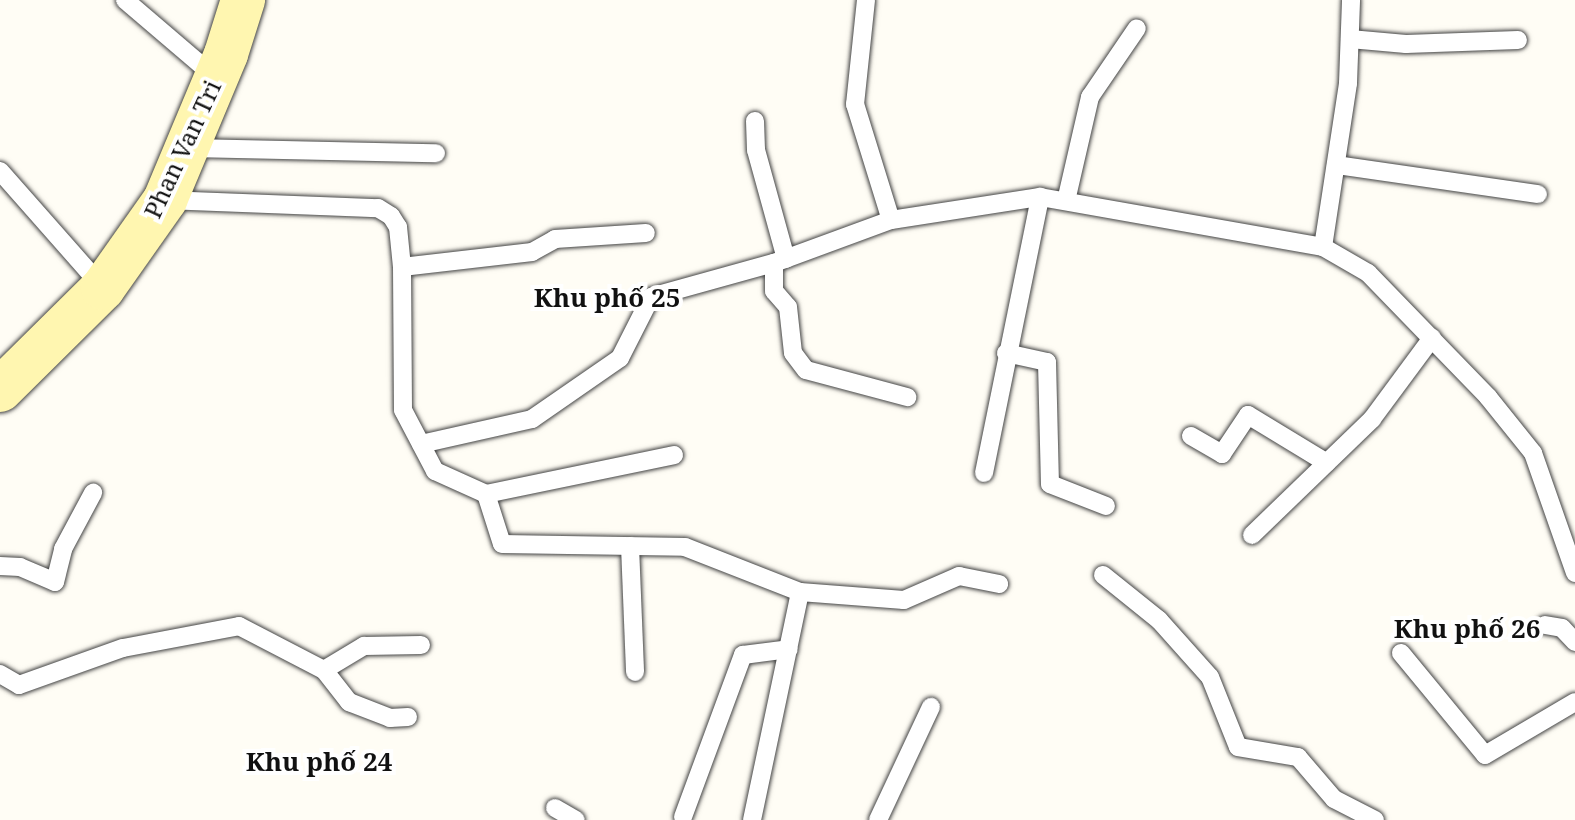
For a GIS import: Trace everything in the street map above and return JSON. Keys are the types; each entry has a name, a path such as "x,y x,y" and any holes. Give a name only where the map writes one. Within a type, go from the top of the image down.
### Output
{"main road":[{"name":"Phan Van Tri","path":"0,390 103,288 165,200 243,0"}],"lane":[{"path":"125,0 215,77"},
{"path":"866,0 855,104 891,220"},
{"path":"1323,247 1336,165 1350,39 1351,0"},
{"path":"1066,201 1090,97 1137,28"},
{"path":"1350,39 1406,44 1518,40"},
{"path":"755,121 756,150 780,261 774,291 788,307 793,353 806,370 907,397"},
{"path":"186,148 363,161 436,153"},
{"path":"1336,165 1538,194"},
{"path":"0,171 103,288"},
{"path":"984,473 1040,197"},
{"path":"421,444 532,419 620,358 651,297 780,261 891,220 1040,197 1323,247 1368,273 1432,338 1533,453 1568,528 1575,573"},
{"path":"165,200 378,208 398,227 402,267 403,410 435,471 486,494 674,455"},
{"path":"402,267 532,252 555,239 646,233"},
{"path":"1252,535 1372,419 1432,338"},
{"path":"1006,353 1047,362 1050,484 1106,506"},
{"path":"1191,436 1222,454 1248,415 1327,463"},
{"path":"0,566 20,567 55,582 63,549 93,493"},
{"path":"486,494 502,544 685,547 800,592 904,600 959,576 999,584"},
{"path":"630,546 635,672"},
{"path":"1103,575 1159,620 1210,677 1238,747 1298,757 1334,799 1375,820"},
{"path":"752,820 800,592"},
{"path":"1545,625 1562,628 1575,642"},
{"path":"0,674 19,685 123,648 239,626 324,670 349,702 390,718 408,717"},
{"path":"324,670 364,646 421,645"},
{"path":"683,817 743,655 789,649"},
{"path":"1401,653 1485,755 1575,702"},
{"path":"878,820 931,707"},
{"path":"555,808 576,820"}],"district":[{"name":"Khu phố 25","path":"607,298"},
{"name":"Khu phố 26","path":"1467,629"},
{"name":"Khu phố 24","path":"319,762"}]}
